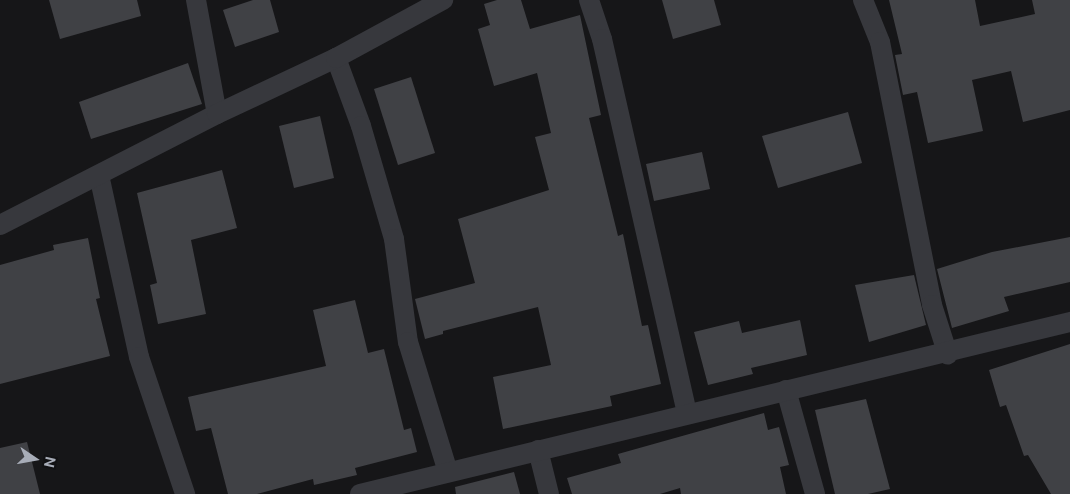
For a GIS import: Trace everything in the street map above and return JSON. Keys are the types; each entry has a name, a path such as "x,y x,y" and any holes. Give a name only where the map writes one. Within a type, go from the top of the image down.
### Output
{"street":[{"path":"196,0 217,114"},
{"path":"0,225 217,114 336,58 443,0"},
{"path":"589,0 602,40 687,413"},
{"path":"863,0 880,42 932,305 948,355"},
{"path":"336,58 394,239 408,342 448,472"},
{"path":"99,175 139,357 185,494"},
{"path":"360,494 687,413 948,355 1070,322"},
{"path":"786,390 815,494"},
{"path":"538,450 549,494"}],"building":[{"path":"49,0 137,0 141,16 60,39"},
{"path":"253,0 270,0 279,32 235,47 223,10"},
{"path":"497,0 521,0 530,29 580,15 601,115 589,118 618,236 623,234 642,326 648,325 661,384 610,396 612,406 503,429 493,377 551,365 538,307 443,331 443,334 425,339 415,299 475,283 458,219 549,190 535,137 551,133 537,73 494,86 478,29 490,25 484,4"},
{"path":"662,0 714,0 721,25 673,39"},
{"path":"889,0 975,0 980,26 1035,14 1032,0 1070,0 1070,110 1023,122 1011,71 972,80 983,131 928,143 917,92 903,95 895,55 902,54"},
{"path":"188,63 202,104 91,139 79,102"},
{"path":"411,77 435,153 398,165 374,89"},
{"path":"848,112 862,163 778,188 762,136"},
{"path":"320,116 334,178 294,188 279,126"},
{"path":"702,152 710,189 654,201 646,164"},
{"path":"222,170 237,228 191,240 206,314 158,324 150,285 157,283 137,193"},
{"path":"1070,237 1070,282 1004,297 1009,311 952,328 937,269 992,252"},
{"path":"88,238 100,298 96,299 110,356 0,384 0,265 54,250 53,245"},
{"path":"914,275 926,325 869,342 855,285"},
{"path":"355,300 368,353 384,349 404,430 411,428 417,452 355,468 357,475 314,485 313,479 257,494 228,494 211,428 196,431 188,397 326,366 313,310"},
{"path":"800,320 807,355 751,368 753,374 708,385 694,332 739,321 742,333"},
{"path":"1070,344 1070,494 1051,494 1028,455 1024,456 1006,405 1000,407 989,370"},
{"path":"866,399 890,489 868,494 835,494 815,410"},
{"path":"764,413 768,430 779,427 789,465 780,467 786,494 681,494 680,488 660,494 572,494 567,478 621,463 618,454"},
{"path":"27,442 40,494 0,494 0,448"},
{"path":"514,472 520,494 456,494 455,487"}]}
